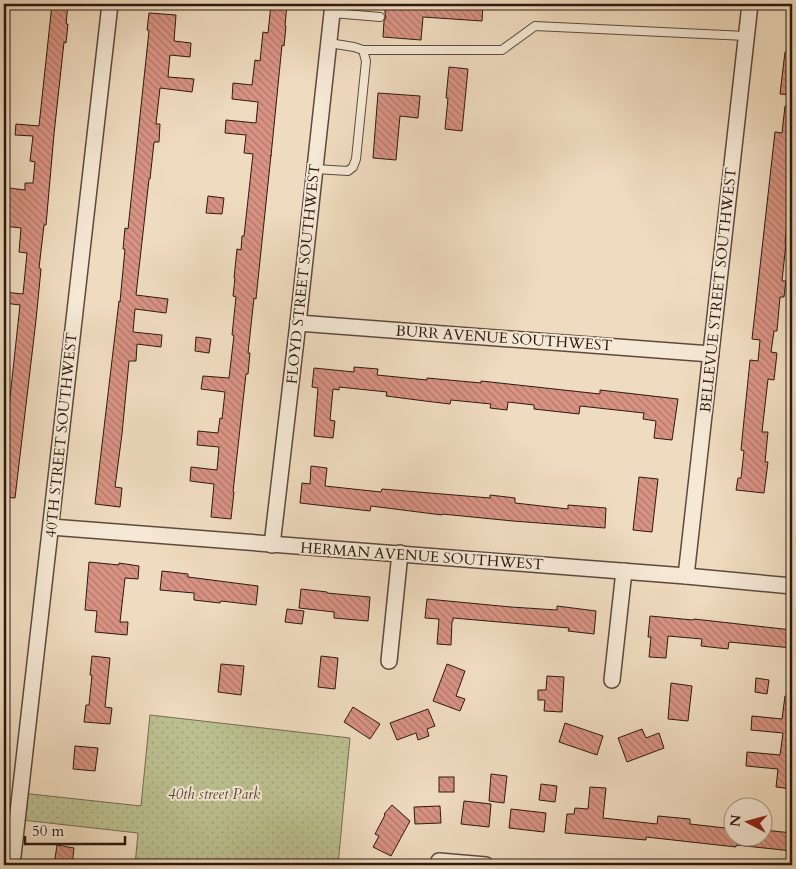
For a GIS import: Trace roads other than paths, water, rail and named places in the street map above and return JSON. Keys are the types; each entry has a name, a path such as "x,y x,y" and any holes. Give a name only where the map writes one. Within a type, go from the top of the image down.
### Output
{"street":[{"name":"40TH STREET SOUTHWEST","path":"12,865 10,830 51,527 110,4"},
{"name":"BELLEVUE STREET SOUTHWEST","path":"686,576 750,4"},
{"name":"FLOYD STREET SOUTHWEST","path":"272,545 333,8"},
{"name":"BURR AVENUE SOUTHWEST","path":"298,323 711,354"},
{"name":"HERMAN AVENUE SOUTHWEST","path":"51,527 272,545 400,553 792,586"},
{"path":"389,661 400,553"},
{"path":"612,680 624,571"},
{"path":"439,861 486,865"}],"lane":[{"path":"333,8 380,17"},
{"path":"329,44 363,50 502,50 535,26 746,36"},
{"path":"315,169 348,172 354,167 366,60 363,50"}],"park label":[{"name":"40th street Park","path":"214,794"}]}
